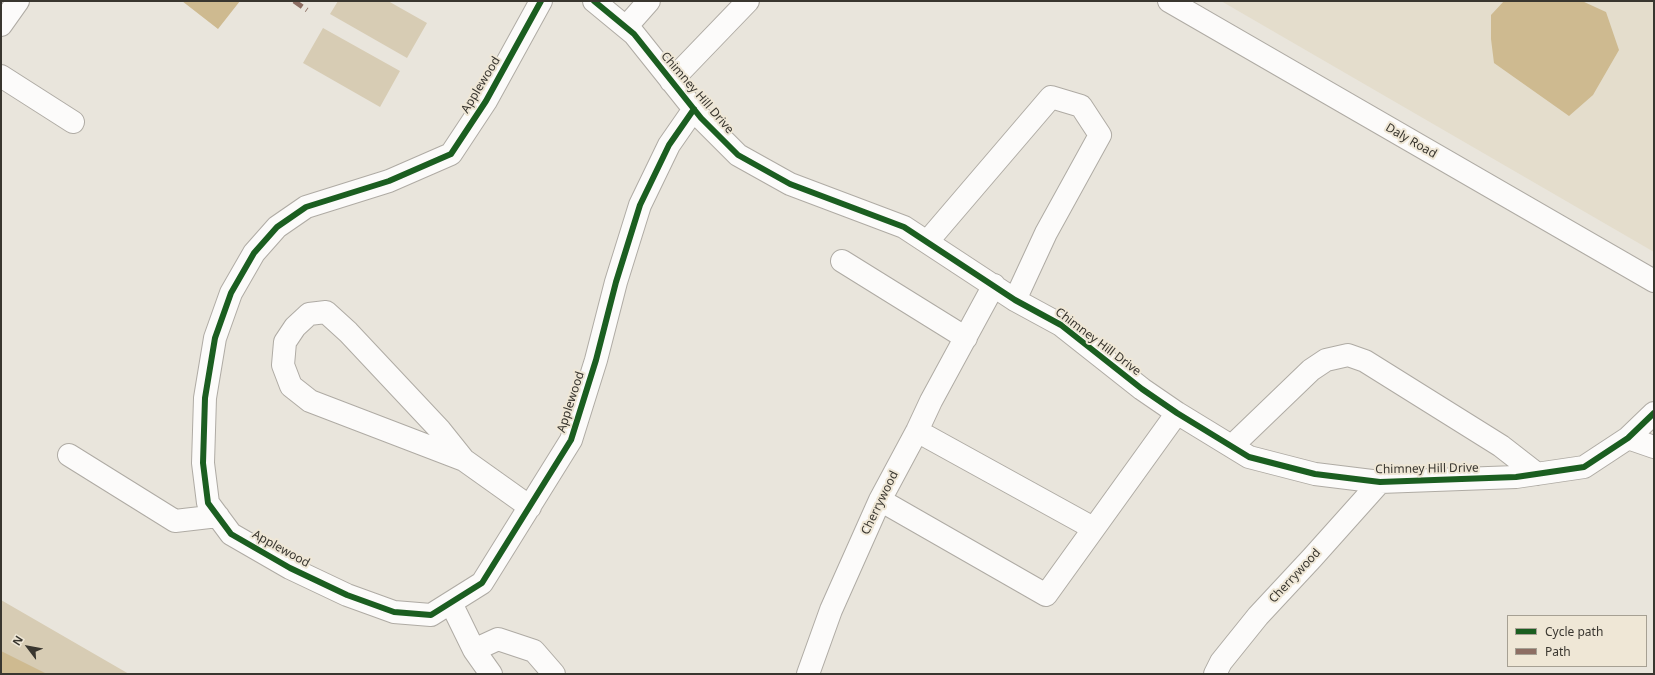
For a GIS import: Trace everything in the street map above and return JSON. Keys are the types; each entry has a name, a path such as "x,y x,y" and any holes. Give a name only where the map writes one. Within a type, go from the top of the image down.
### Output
{"street":[{"path":"1,25 18,1"},
{"name":"Applewood","path":"541,1 486,101 450,154 388,180 306,207 277,227 254,253 231,293 215,338 205,398 203,463 208,503 231,534 290,568 347,596 394,612 431,615 482,583 571,440 596,360 616,282 640,205 669,145 694,109"},
{"name":"Chimney Hill Drive","path":"594,1 634,34 694,109 738,155 790,184 904,227 1015,300 1061,324 1142,389 1176,413 1249,456 1315,474 1380,482 1516,477 1584,467 1628,438 1654,413"},
{"path":"626,27 649,1"},
{"path":"671,81 748,1"},
{"name":"Daly Road","path":"1168,1 1654,281"},
{"path":"1,76 73,122"},
{"path":"927,242 1051,97 1081,106 1100,135 1046,233 1015,300"},
{"path":"842,262 966,338"},
{"name":"Cherrywood","path":"808,674 831,610 880,500 917,431 931,401 994,285"},
{"path":"464,460 440,430 348,332 326,312 309,314 295,326 285,342 283,365 291,386 310,401 464,460 530,506"},
{"path":"1232,446 1311,370 1326,360 1348,356 1365,361 1488,438 1537,474"},
{"path":"880,500 1046,595 1176,413"},
{"path":"917,431 1093,528"},
{"path":"1628,438 1654,447"},
{"path":"69,455 175,521 218,516"},
{"name":"Cherrywood","path":"1215,674 1221,662 1258,616 1380,482"},
{"path":"451,603 474,650 491,674"},
{"path":"474,650 498,639 534,651 554,674"}],"shaded area":[{"path":"182,1 240,1 218,29"},
{"path":"338,1 388,1 427,23 407,58 330,14"},
{"path":"1221,1 1654,1 1654,252"},
{"path":"1504,1 1582,1 1606,12 1619,50 1593,95 1569,116 1494,63 1491,39 1491,15"},
{"path":"323,28 400,71 380,107 303,63"},
{"path":"1,600 129,674 1,674"},
{"path":"1,651 47,674 1,674"}],"marked path":[{"path":"294,1 307,10"}],"cycle path":[{"path":"541,1 486,101 451,154 389,181 306,207 277,227 254,253 231,293 215,338 205,398 203,463 208,503 231,534 290,568 347,595 394,612 431,615 482,583 571,440 596,360 616,282 640,205 669,145 694,109"},
{"path":"594,1 634,34 701,118 738,155 790,184 904,227 1015,300 1061,325 1142,389 1177,413 1249,457 1315,474 1380,482 1516,477 1584,467 1628,438 1654,413"}]}
